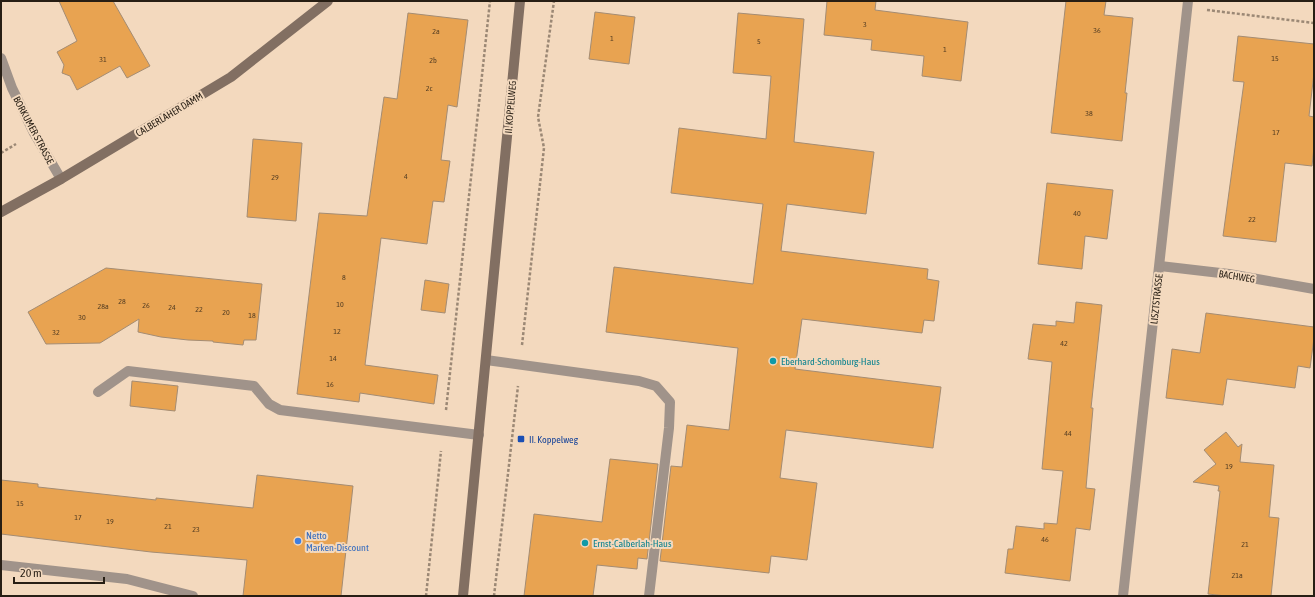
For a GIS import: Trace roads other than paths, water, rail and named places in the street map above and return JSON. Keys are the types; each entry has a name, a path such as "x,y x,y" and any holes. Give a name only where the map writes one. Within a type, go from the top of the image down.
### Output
{"street":[{"name":"CALBERLAHER DAMM","path":"1,212 60,179 231,77 328,1"},
{"name":"II. KOPPELWEG","path":"463,596 520,1"},
{"name":"LISZTSTRASSE","path":"1123,596 1188,4"},
{"name":"BORKUMER STRASSE","path":"1,58 12,88 34,133 60,179"},
{"path":"1,85 12,88"},
{"name":"BACHWEG","path":"1160,266 1229,274 1314,289"},
{"path":"486,360 639,381 656,386 670,402 669,428 648,596"},
{"path":"98,392 128,371 254,386 269,404 280,410 479,435"},
{"path":"1,565 127,579 193,596"}],"place":[{"name":"Eberhard-Schomburg-Haus","path":"773,361"},
{"name":"II. Koppelweg","path":"521,439"},
{"name":"Netto Marken-Discount","path":"298,541"},
{"name":"Ernst-Calberlah-Haus","path":"585,543"}]}
